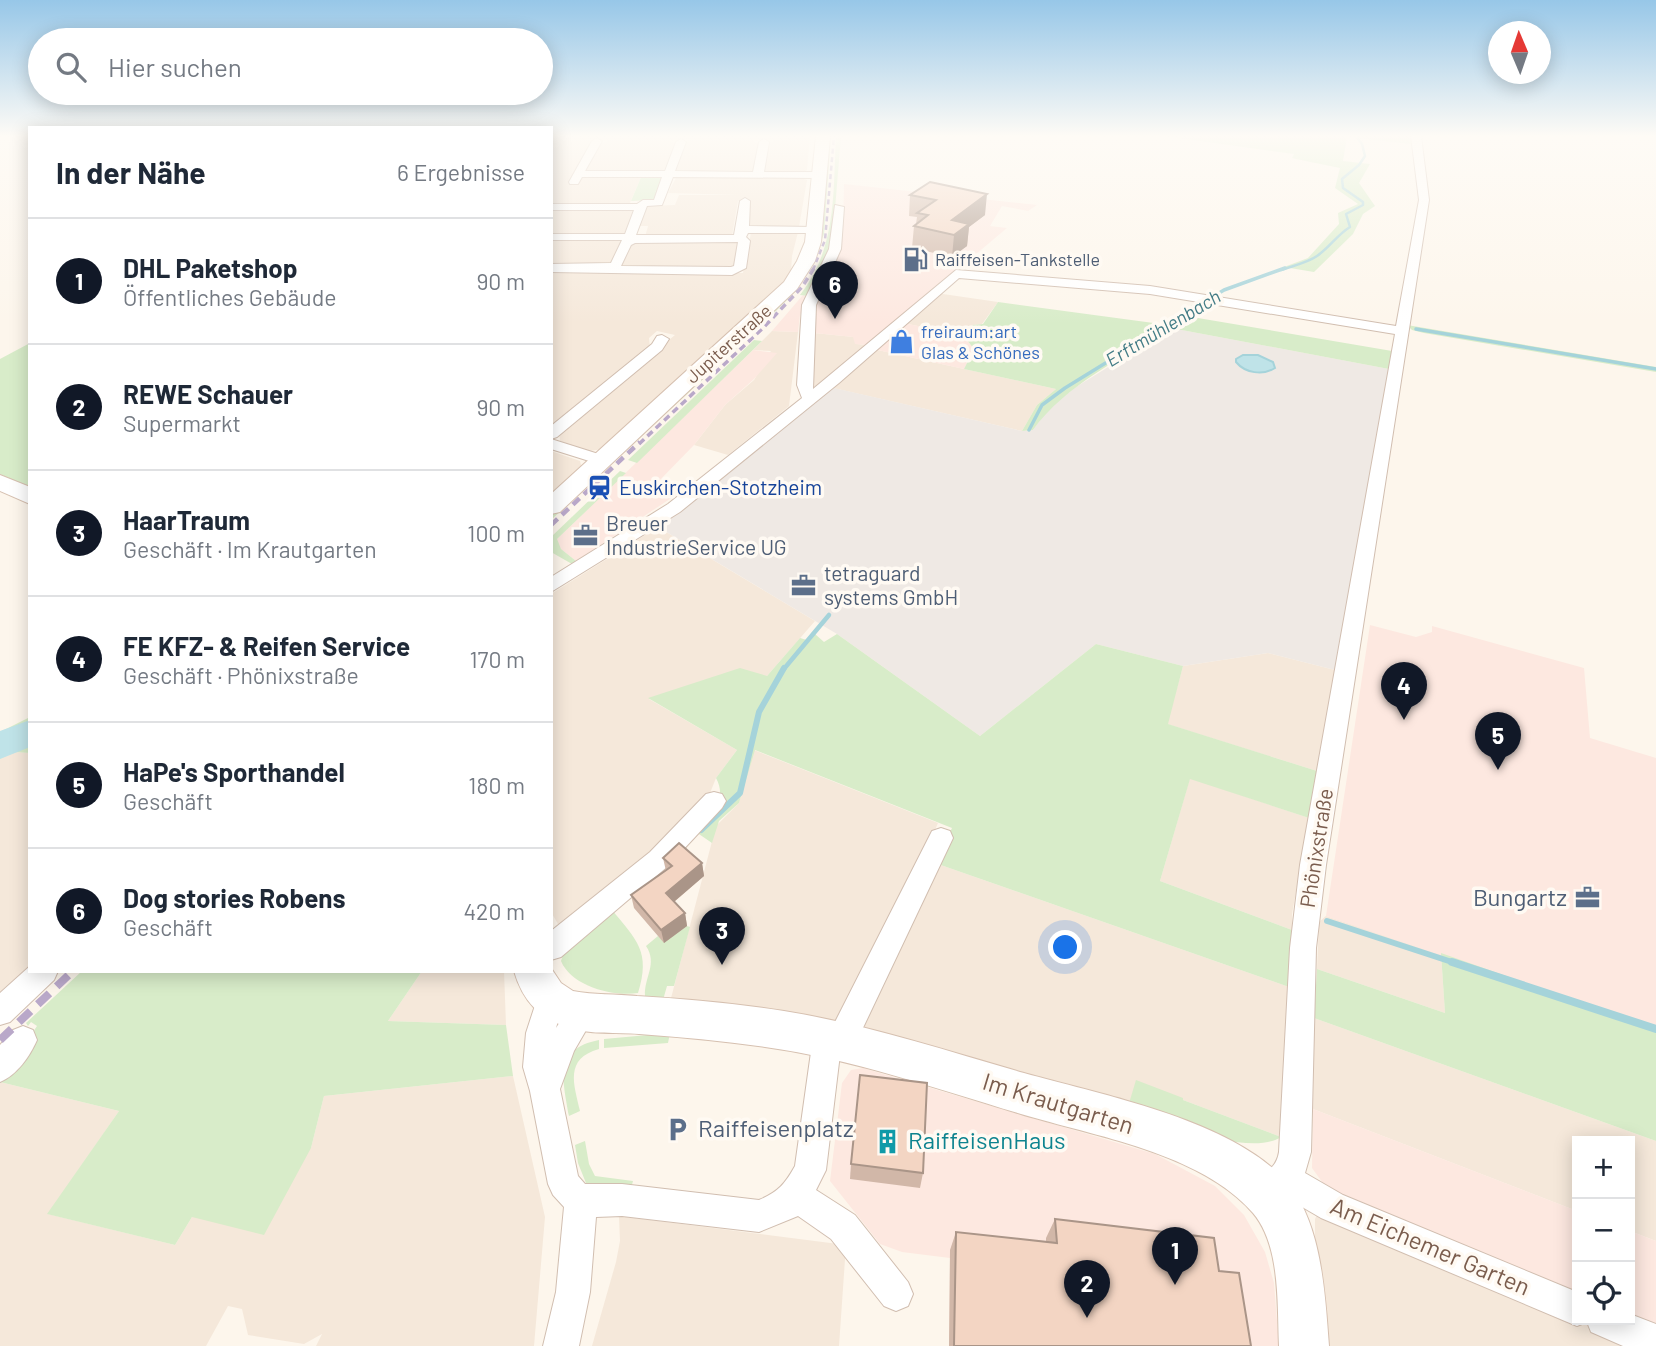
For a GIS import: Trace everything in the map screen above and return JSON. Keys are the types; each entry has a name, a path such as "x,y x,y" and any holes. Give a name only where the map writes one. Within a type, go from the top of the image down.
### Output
{"street":[{"path":"613,267 631,238 643,203 658,203 660,199"},
{"name":"Jupiterstraße","path":"553,505 781,297 806,261 814,230 816,199"},
{"name":"Phönixstraße","path":"1274,1185 1292,1170 1295,1152 1302,961 1312,865 1424,199"},
{"path":"553,268 732,271 740,268 745,201"},
{"path":"553,207 641,207"},
{"path":"810,399 804,385 809,306 835,249 839,207"},
{"path":"553,237 631,238 814,230"},
{"path":"553,585 674,508 810,399 956,274 1134,288 1401,331"},
{"path":"553,432 657,347 662,339"},
{"path":"553,445 602,460"},
{"path":"0,482 28,495"},
{"path":"553,946 659,859 714,801"},
{"path":"557,998 563,1043 545,1089 561,1175 568,1191 580,1199 599,1202 622,1200 759,1216 786,1205 796,1196 810,1170 834,1040 848,1025 941,838"},
{"path":"0,1012 42,973"},
{"name":"Im Krautgarten","path":"557,998 834,1040 1170,1139 1274,1185"},
{"path":"0,1067 23,1040"},
{"path":"1274,1185 1276,1207 1291,1244 1300,1283 1304,1346"},
{"name":"Am Eichemer Garten","path":"1274,1185 1572,1307"},
{"path":"796,1196 843,1227 897,1294"},
{"path":"561,1346 568,1324 576,1275 580,1199"},
{"path":"1615,1325 1656,1342"}],"shaded area":[{"path":"553,199 632,199 629,205 553,205"},
{"path":"677,199 804,199 799,227 746,225 749,200 738,201 732,236 645,237 648,226 639,226 647,206 675,205"},
{"path":"844,199 980,199 1037,205 1028,211 1002,206 990,226 1007,228 868,345 855,344 853,337 814,333 817,299 837,255 843,232"},
{"path":"553,210 634,210 624,234 553,235"},
{"path":"798,232 791,273 781,287 604,449 589,451 560,441 559,431 675,335 657,331 649,338 650,348 553,426 553,270 743,273 751,233"},
{"path":"553,239 618,239 621,241 612,264 553,266"},
{"path":"629,244 739,244 735,267 620,266"},
{"path":"936,293 998,302 982,324 973,325 963,335 903,323"},
{"path":"803,295 808,296 800,315 798,332 772,331"},
{"path":"903,323 963,335 974,349 964,369 873,349"},
{"path":"1171,328 1389,369 1335,670 1268,653 1183,666 1096,644 980,736 837,634 658,527 834,388 1022,431 1033,430 1048,409 1076,387"},
{"path":"772,331 798,332 789,406 728,455 694,445 725,405 754,380 771,351 753,350"},
{"path":"814,333 854,337 856,344 868,345 818,387 809,386"},
{"path":"873,349 1056,389 1037,405 1022,431 833,388"},
{"path":"753,350 777,353 754,379 725,405 694,445 658,482 682,491 576,561 561,549 556,540"},
{"path":"553,452 580,461 582,469 553,494"},
{"path":"658,527 815,621 767,676 649,699 737,750 716,778 706,803 568,927 558,924 553,915 553,593"},
{"path":"1370,625 1416,637 1432,632 1432,626 1584,668 1590,738 1656,758 1656,1029 1326,916"},
{"path":"1268,653 1335,670 1317,771 1167,724 1183,666"},
{"path":"754,750 938,823 903,904 839,1023 670,1002 716,826 739,803"},
{"path":"14,752 28,753 28,973 0,999 0,759"},
{"path":"1190,778 1309,818 1292,914 1292,930 1160,881"},
{"path":"935,863 1289,987 1281,1137 1183,1100 1127,1110 854,1030"},
{"path":"1326,916 1441,953 1445,1013 1317,969 1319,922"},
{"path":"421,973 504,973 506,1025 388,1021"},
{"path":"1314,1018 1656,1141 1656,1241 1635,1233 1635,1136 1572,1136 1572,1209 1313,1109"},
{"path":"863,1068 1155,1154 1215,1186 1244,1215 1265,1252 1274,1283 1279,1346 949,1346 950,1258 902,1252 880,1244 830,1181 842,1083 851,1070"},
{"path":"513,1076 545,1217 534,1346 316,1346 322,1334 304,1344 248,1335 242,1309 228,1306 206,1346 0,1346 0,1082 119,1111 48,1214 175,1245 192,1217 311,1148 324,1096"},
{"path":"1313,1109 1572,1209 1572,1295 1333,1197 1312,1168"},
{"path":"1318,1213 1572,1317 1572,1325 1591,1325 1642,1346 1323,1346 1315,1219"},
{"path":"619,1216 846,1245 839,1346 592,1346 616,1262 620,1241"},
{"path":"1635,1233 1656,1241 1656,1329 1635,1320"}],"green space":[{"path":"632,199 655,199 655,200 631,201"},
{"path":"816,199 827,199 824,234 811,267 796,291 553,518 553,511 797,287"},
{"path":"833,199 836,199 832,246 809,296 800,295 821,258"},
{"path":"1351,199 1370,199 1375,206 1363,214 1353,234 1314,272 1284,267 1308,258 1339,224 1338,213 1358,204"},
{"path":"1200,300 1225,305 1206,306 1192,317 1392,351 1389,369 1171,328 1079,385 1046,414 1033,430 1022,431 1037,405 1056,389 964,369 974,349 963,335 973,325 983,324 998,302 1161,324"},
{"path":"1407,325 1656,367 1656,372 1424,333 1412,330"},
{"path":"754,340 762,341 637,463 628,460"},
{"path":"28,344 28,488 0,474 0,359"},
{"path":"620,471 626,473 557,539 561,549 576,561 572,564 553,553 553,535"},
{"path":"815,634 824,642 837,634 980,736 1096,644 1183,666 1168,724 1317,771 1309,818 1190,779 1160,881 1292,930 1289,987 935,863 952,828 755,750 739,803 719,821 712,843 693,830 715,807 720,794 716,778 737,750 648,698 740,668 767,676 800,638 810,641"},
{"path":"28,718 28,753 14,752 0,759 0,732"},
{"path":"611,909 639,947 643,967 638,993 617,993 594,988 574,977 561,961 563,955"},
{"path":"687,926 690,927 674,986 667,986 663,1000 645,996 651,965 646,946 658,936 664,942"},
{"path":"1441,953 1656,1029 1656,1141 1314,1018 1317,969 1445,1013"},
{"path":"80,973 421,973 388,1021 506,1025 513,1076 324,1096 311,1148 264,1235 192,1217 175,1245 47,1214 119,1111 0,1082 37,1026 31,1022 28,1026 26,1023"},
{"path":"670,1033 668,1043 604,1048 604,1039"},
{"path":"599,1040 599,1049 588,1053 576,1066 574,1082 580,1111 569,1116 564,1068 574,1051 584,1044"},
{"path":"1136,1080 1281,1137 1266,1142 1227,1141 1127,1110"},
{"path":"585,1141 589,1164 595,1176 633,1181 630,1192 588,1188 578,1163 575,1145"}],"water":[{"path":"1243,355 1258,355 1273,362 1275,368 1260,373 1249,371 1236,362 1236,359"}],"building":[{"path":"930,199 981,199 952,220 969,224 954,235 914,226 928,215 917,213 936,200"},
{"path":"679,843 702,863 666,893 685,913 661,930 631,895 672,866 663,858"},
{"name":"RaiffeisenHaus","path":"860,1075 927,1083 923,1173 851,1164"},
{"path":"1055,1219 1214,1238 1219,1271 1239,1273 1251,1346 954,1346 956,1232 1057,1243"}],"waterway":[{"name":"Erftmühlenbach","path":"1281,270 1309,261 1350,227 1346,214 1363,205 1358,199"},
{"name":"Erftmühlenbach","path":"1029,430 1042,405 1065,388 1224,290 1285,268"},
{"path":"1416,329 1656,369"},
{"name":"Erftmühlenbach","path":"783,670 829,615"},
{"name":"Erftmühlenbach","path":"701,830 740,793 759,712 784,668"},
{"path":"0,746 28,733"},
{"path":"1327,921 1458,964"},
{"path":"1452,962 1656,1029"}],"railway":[{"path":"813,269 825,240 829,199"},
{"path":"639,444 763,328 802,287 813,269"},
{"path":"553,523 640,442"},
{"path":"0,1040 71,973"}],"place":[{"name":"Raiffeisen-Tankstelle","path":"915,260"},
{"name":"Dog stories Robens","path":"835,319"},
{"name":"freiraum:art Glas & Schönes","path":"901,342"},
{"name":"Euskirchen-Stotzheim","path":"599,488"},
{"name":"Breuer IndustrieService UG","path":"586,536"},
{"name":"tetraguard systems GmbH","path":"804,586"},
{"name":"FE KFZ- & Reifen Service","path":"1404,720"},
{"name":"HaPe's Sporthandel","path":"1498,770"},
{"name":"Bungartz","path":"1587,898"},
{"name":"HaarTraum","path":"722,965"},
{"name":"Raiffeisenplatz","path":"678,1129"},
{"name":"RaiffeisenHaus","path":"888,1141"},
{"name":"DHL Paketshop","path":"1175,1285"},
{"name":"REWE Schauer","path":"1087,1318"}]}
